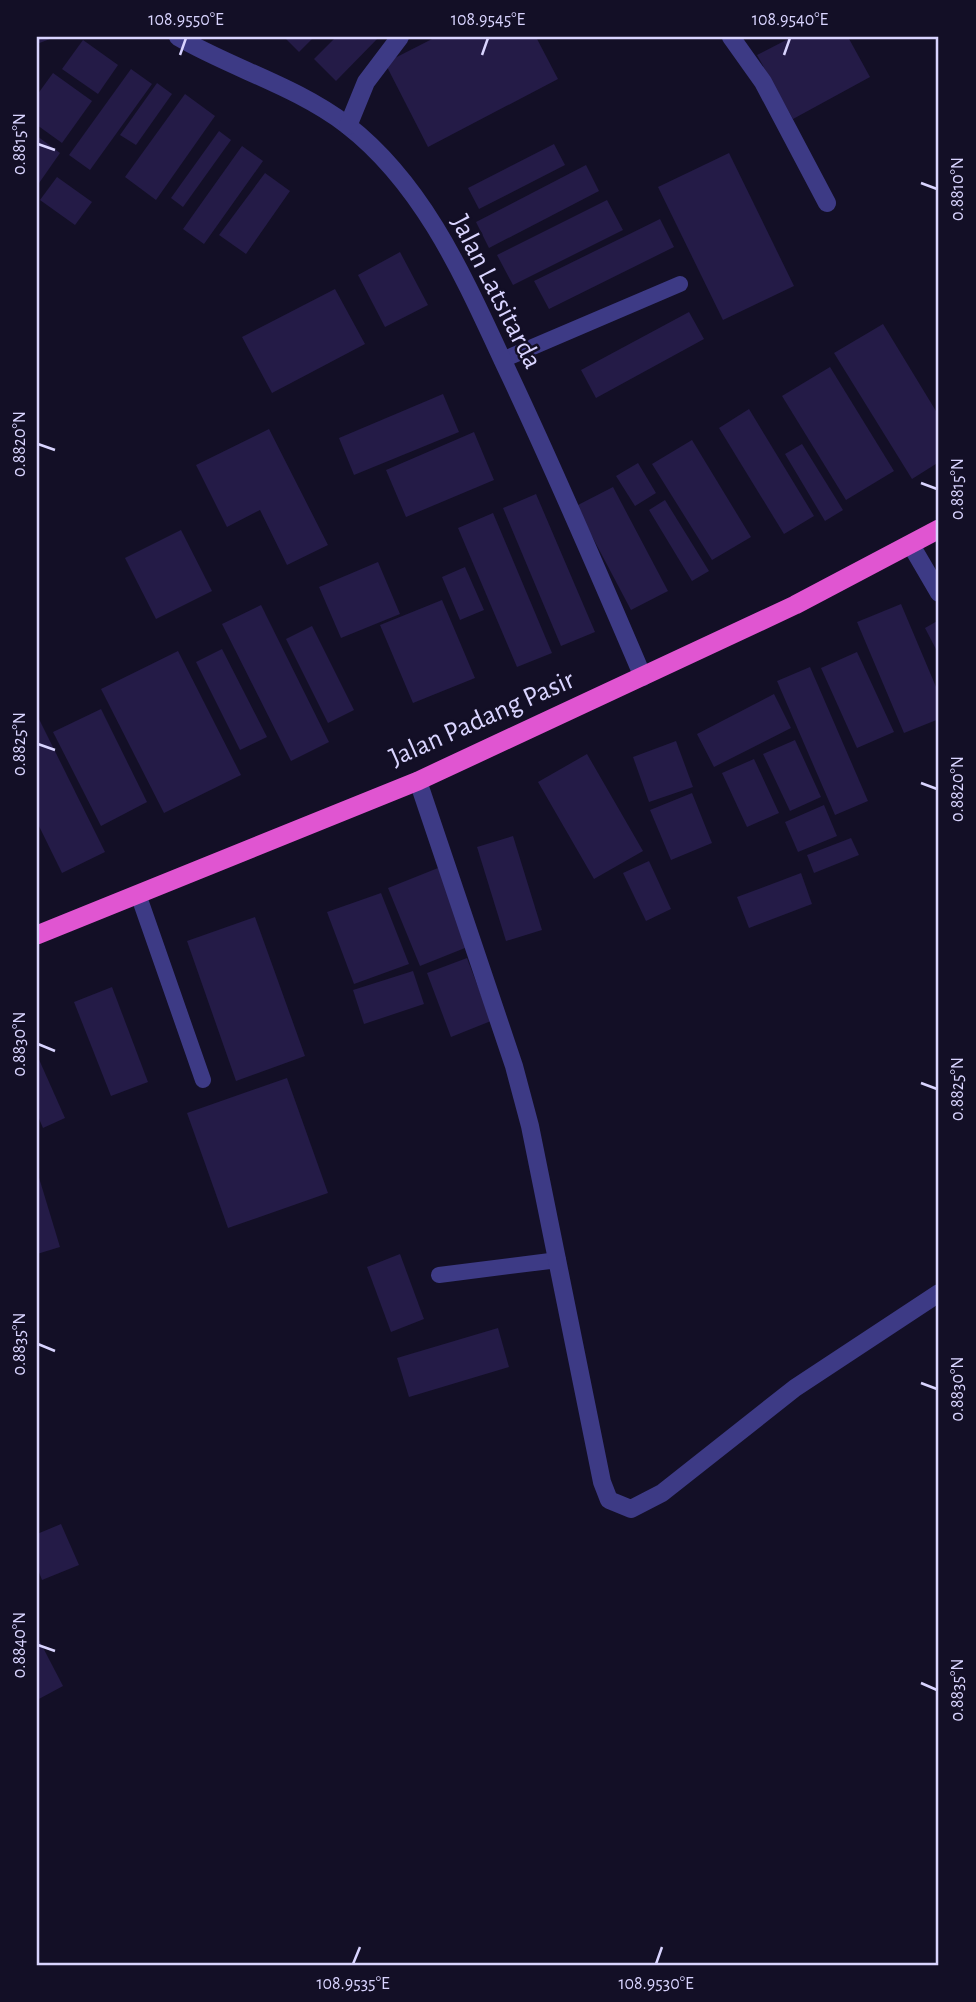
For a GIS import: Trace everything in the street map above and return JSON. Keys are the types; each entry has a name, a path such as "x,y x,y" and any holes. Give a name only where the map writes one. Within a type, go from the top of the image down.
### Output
{"highway":[{"name":"Jalan Padang Pasir","path":"37,935 418,781 643,677 939,529"}],"street":[{"name":"Jalan Latsitarda","path":"178,37 277,82 348,126 384,160 436,228 562,486 643,677"},
{"path":"348,126 366,82 400,37"},
{"path":"731,37 763,82 827,203"},
{"path":"911,545 939,593"},
{"path":"418,781 514,1066 530,1126 602,1482 609,1500 631,1510 662,1493 795,1388 939,1293"}],"lane":[{"path":"502,360 680,284"},
{"path":"138,894 203,1080"},
{"path":"439,1275 558,1260"}],"building":[{"path":"37,37 55,37 37,44"},
{"path":"284,37 314,37 299,52"},
{"path":"336,37 379,37 336,81 314,59"},
{"path":"436,37 536,37 558,79 428,147 385,63"},
{"path":"792,37 848,37 870,77 793,119 757,55"},
{"path":"83,40 118,65 98,94 62,69"},
{"path":"131,69 152,84 90,170 69,155"},
{"path":"53,73 92,101 62,143 37,125 37,95"},
{"path":"157,83 172,94 136,145 120,135"},
{"path":"185,94 215,116 156,200 125,177"},
{"path":"219,131 231,140 183,207 171,198"},
{"path":"37,136 60,153 37,186"},
{"path":"554,144 565,165 479,209 468,188"},
{"path":"242,146 263,161 204,244 183,229"},
{"path":"729,153 794,286 723,320 658,187"},
{"path":"586,165 599,191 489,248 476,222"},
{"path":"265,173 290,191 246,254 219,235"},
{"path":"57,177 92,202 75,225 40,200"},
{"path":"607,200 623,230 513,285 497,255"},
{"path":"660,219 674,247 549,309 534,281"},
{"path":"400,252 428,305 385,327 358,275"},
{"path":"335,289 365,344 272,393 242,337"},
{"path":"689,312 704,339 596,398 581,370"},
{"path":"883,324 939,416 939,462 912,479 834,353"},
{"path":"830,367 894,471 846,500 782,396"},
{"path":"443,394 459,432 354,475 339,438"},
{"path":"749,409 814,516 784,534 719,428"},
{"path":"269,429 328,545 287,565 260,510 227,527 196,465"},
{"path":"474,432 494,480 406,517 386,470"},
{"path":"692,440 751,537 712,560 652,464"},
{"path":"802,444 843,510 825,521 785,454"},
{"path":"638,463 656,493 635,506 616,476"},
{"path":"613,487 668,591 631,610 576,506"},
{"path":"536,494 595,632 561,646 503,508"},
{"path":"665,500 709,571 692,581 649,510"},
{"path":"493,513 552,653 517,667 458,528"},
{"path":"181,530 212,591 156,619 125,558"},
{"path":"378,562 400,614 341,638 319,587"},
{"path":"465,567 484,610 460,620 442,577"},
{"path":"442,600 475,678 413,703 380,625"},
{"path":"901,604 939,694 939,719 904,733 857,622"},
{"path":"261,605 329,742 291,761 222,624"},
{"path":"939,620 939,655 925,628"},
{"path":"312,626 354,710 328,723 286,639"},
{"path":"222,649 267,737 240,750 196,662"},
{"path":"178,651 241,775 164,813 101,689"},
{"path":"857,652 894,732 857,748 821,668"},
{"path":"810,667 868,801 835,815 777,681"},
{"path":"774,694 791,728 714,767 697,734"},
{"path":"101,709 147,802 101,826 53,732"},
{"path":"37,715 105,852 62,873 37,822"},
{"path":"795,740 821,797 790,811 763,754"},
{"path":"676,741 693,787 649,802 633,757"},
{"path":"587,754 643,851 594,879 538,782"},
{"path":"754,759 779,813 747,827 722,773"},
{"path":"692,793 712,843 671,860 650,810"},
{"path":"824,805 837,836 798,852 785,822"},
{"path":"513,836 542,930 506,941 477,847"},
{"path":"851,838 859,855 814,873 807,855"},
{"path":"649,861 671,909 646,921 623,873"},
{"path":"438,868 470,946 420,966 388,888"},
{"path":"801,873 812,904 749,928 737,897"},
{"path":"381,893 409,964 354,984 327,912"},
{"path":"255,917 305,1056 236,1081 187,941"},
{"path":"467,958 491,1021 451,1037 427,973"},
{"path":"413,971 424,1004 364,1024 353,990"},
{"path":"112,987 148,1082 111,1096 74,1002"},
{"path":"37,1055 65,1118 43,1128 37,1114"},
{"path":"287,1078 328,1193 228,1228 187,1113"},
{"path":"37,1171 60,1247 37,1254"},
{"path":"400,1254 424,1319 391,1332 367,1267"},
{"path":"498,1328 509,1367 409,1397 397,1358"},
{"path":"61,1524 79,1565 42,1580 37,1567 37,1534"},
{"path":"39,1640 63,1686 37,1700 37,1641"}]}
